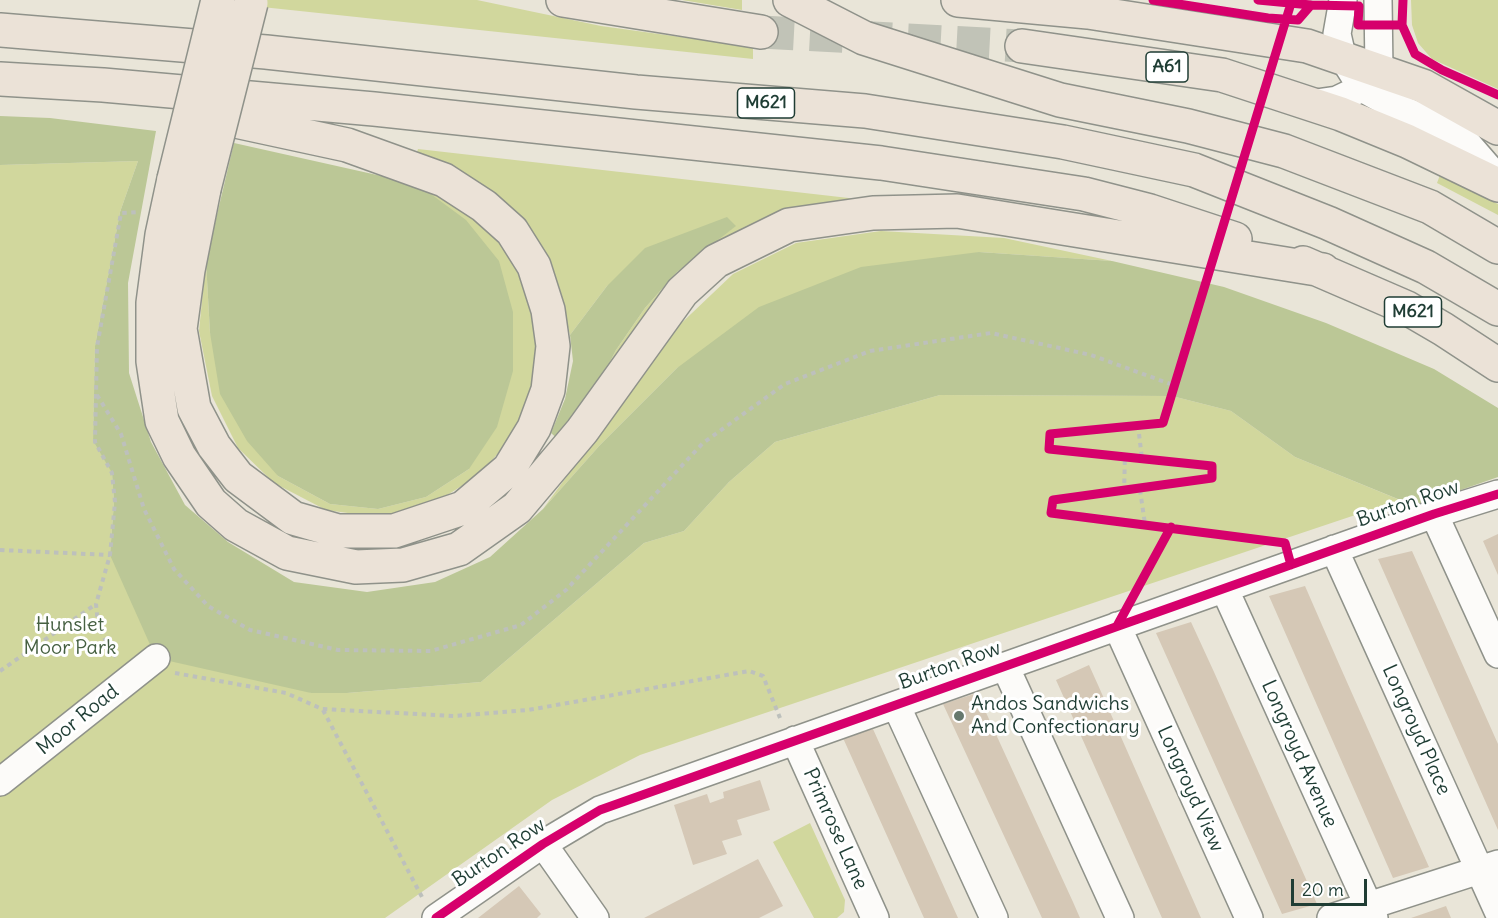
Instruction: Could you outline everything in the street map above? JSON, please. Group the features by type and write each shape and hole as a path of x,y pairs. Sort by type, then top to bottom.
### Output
{"highway":[{"path":"4,79 204,114 347,145 444,180 484,206 512,231 534,266 548,310 553,346 548,390 534,428 509,468 463,508 394,531 338,531 294,518 238,477 214,446 194,408 180,329 188,270 189,184 218,0"},
{"path":"563,0 761,32"},
{"path":"790,0 864,38 1049,97 1188,126 1284,151 1430,207 1498,247"},
{"name":"A61","path":"958,0 1088,12 1307,46 1342,56 1370,79 1423,86 1498,128"},
{"path":"251,2 189,184 162,235 153,303 153,361 162,421 179,456 211,503 236,525 286,553 356,567 403,565 459,549 517,508 582,430 682,292 716,261 789,225 873,213 957,211 1323,270"},
{"name":"M621","path":"0,30 266,52 636,92 865,111 1063,142 1194,170 1328,223 1426,267 1498,309"},
{"name":"A61","path":"1022,46 1222,75 1309,104 1407,141 1498,185"},
{"name":"M621","path":"4,79 103,85 374,109 881,163 1084,194 1150,211 1323,270 1407,308 1443,328 1498,365"}],"street":[{"path":"1378,0 1370,79 1394,106 1459,134 1498,178"},
{"path":"1342,3 1337,34 1342,56"},
{"path":"1309,104 1337,100 1370,79"},
{"name":"Burton Row","path":"436,918 543,844 600,810 1117,626 1225,590 1334,549 1498,494"},
{"path":"1434,514 1498,654"},
{"name":"Longroyd Place","path":"1334,549 1489,867 1498,910"},
{"name":"Longroyd Avenue","path":"1225,590 1371,912"},
{"name":"Longroyd View","path":"1117,626 1249,918"},
{"name":"Moor Road","path":"0,782 156,658"},
{"path":"1005,666 1120,918"},
{"path":"896,705 994,918"},
{"name":"Primrose Lane","path":"792,741 866,915"},
{"path":"543,844 595,918"},
{"path":"1331,918 1371,912 1489,867"}],"path":[{"path":"1308,6 1342,3"},
{"path":"132,676 108,648 98,624 96,604 110,555 114,492 112,472 95,442 97,347 121,213 138,213 144,204"},
{"path":"97,395 122,434 144,509 174,569 208,606 250,630 339,650 431,651 521,625 566,590 703,443 784,384 870,351 992,333 1090,356 1177,382 1172,396"},
{"path":"1127,426 1143,425 1142,459"},
{"path":"1114,455 1154,461"},
{"path":"1125,456 1119,492 1151,488"},
{"path":"1133,523 1149,525 1140,490"},
{"path":"0,550 110,555"},
{"path":"0,671 96,604"},
{"path":"156,658 171,672 286,693 322,709 454,716 528,710 749,671 763,676 792,741"},
{"path":"322,709 418,892 436,918"}],"green space":[{"path":"264,0 477,0 601,26 753,47 753,59 262,7"},
{"path":"682,0 742,0 742,10"},
{"path":"1411,0 1498,0 1498,89 1432,59 1418,43 1412,25"},
{"path":"0,116 50,118 156,131 128,283 129,373 151,442 185,505 228,542 294,582 367,592 435,582 490,557 543,509 600,445 677,368 759,307 861,267 979,252 1112,261 1224,287 1326,323 1434,369 1498,408 1498,477 1415,506 1295,457 1231,411 1172,396 940,395 775,442 729,482 684,531 644,543 481,682 347,693 311,693 156,658 110,555 114,502 112,473 93,441 95,346 120,212 138,161 0,165"},
{"path":"234,143 386,177 424,189 466,220 499,261 513,312 513,371 497,427 469,469 426,497 378,509 330,504 278,476 247,441 220,394 210,333 206,261"},
{"path":"418,149 875,201 765,222 589,403 616,350 645,308 677,272 735,226 607,286 570,335 560,294 543,256 416,155"},
{"name":"Hunslet Moor Park","path":"138,161 120,212 95,346 93,441 112,472 114,502 110,555 311,693 347,693 481,682 644,543 684,531 729,482 775,442 940,395 1172,396 1231,411 1295,457 1400,500 640,755 552,800 385,918 0,918 0,165"},
{"path":"1440,175 1498,204 1498,215 1437,183"},
{"path":"424,189 454,202 485,226 514,261 535,313 536,378 515,434 479,475 433,504 377,517 326,510 274,483 238,448 212,396 199,331 206,261 210,333 278,476 330,504 378,509 426,497 469,469"},
{"path":"727,217 736,226 677,272 645,308 616,350 589,403 562,443 551,433 565,399 573,361 570,335 607,286 645,248"},
{"path":"881,231 1004,238 1112,261 979,252 677,368 600,445 543,509 671,333 733,274 796,243"},
{"path":"810,823 845,900 844,912 837,918 814,918 773,842"}],"building":[{"path":"1498,534 1498,575 1483,541"},
{"path":"1412,551 1498,744 1498,830 1378,559"},
{"path":"1305,586 1429,867 1393,878 1269,596"},
{"path":"1191,622 1317,904 1282,914 1156,633"},
{"path":"1089,665 1201,918 1162,918 1056,680"},
{"path":"977,693 1080,918 1042,918 943,704"},
{"path":"873,729 958,918 924,918 843,738"},
{"path":"760,780 770,810 737,820 742,835 722,841 727,854 693,865 674,805 707,794 710,803 724,798 723,792"},
{"path":"758,859 783,906 759,918 644,918"},
{"path":"519,886 541,914 537,918 478,918"},
{"path":"1446,906 1451,918 1411,918"}],"tunnel":[{"path":"761,32 1022,46"}],"cycle path":[{"path":"1153,0 1268,18 1298,20 1311,5"},
{"path":"1258,0 1311,5 1359,6 1358,25 1402,25"},
{"path":"1291,565 1285,543 1051,513 1053,500 1212,478 1212,466 1049,449 1050,434 1163,423 1292,0"},
{"path":"1403,0 1402,25 1415,54 1442,70 1498,95"},
{"path":"436,918 543,844 600,810 1434,514 1498,494"},
{"path":"1117,626 1171,527"}],"place":[{"name":"Andos Sandwichs And Confectionary","path":"959,716"}]}
